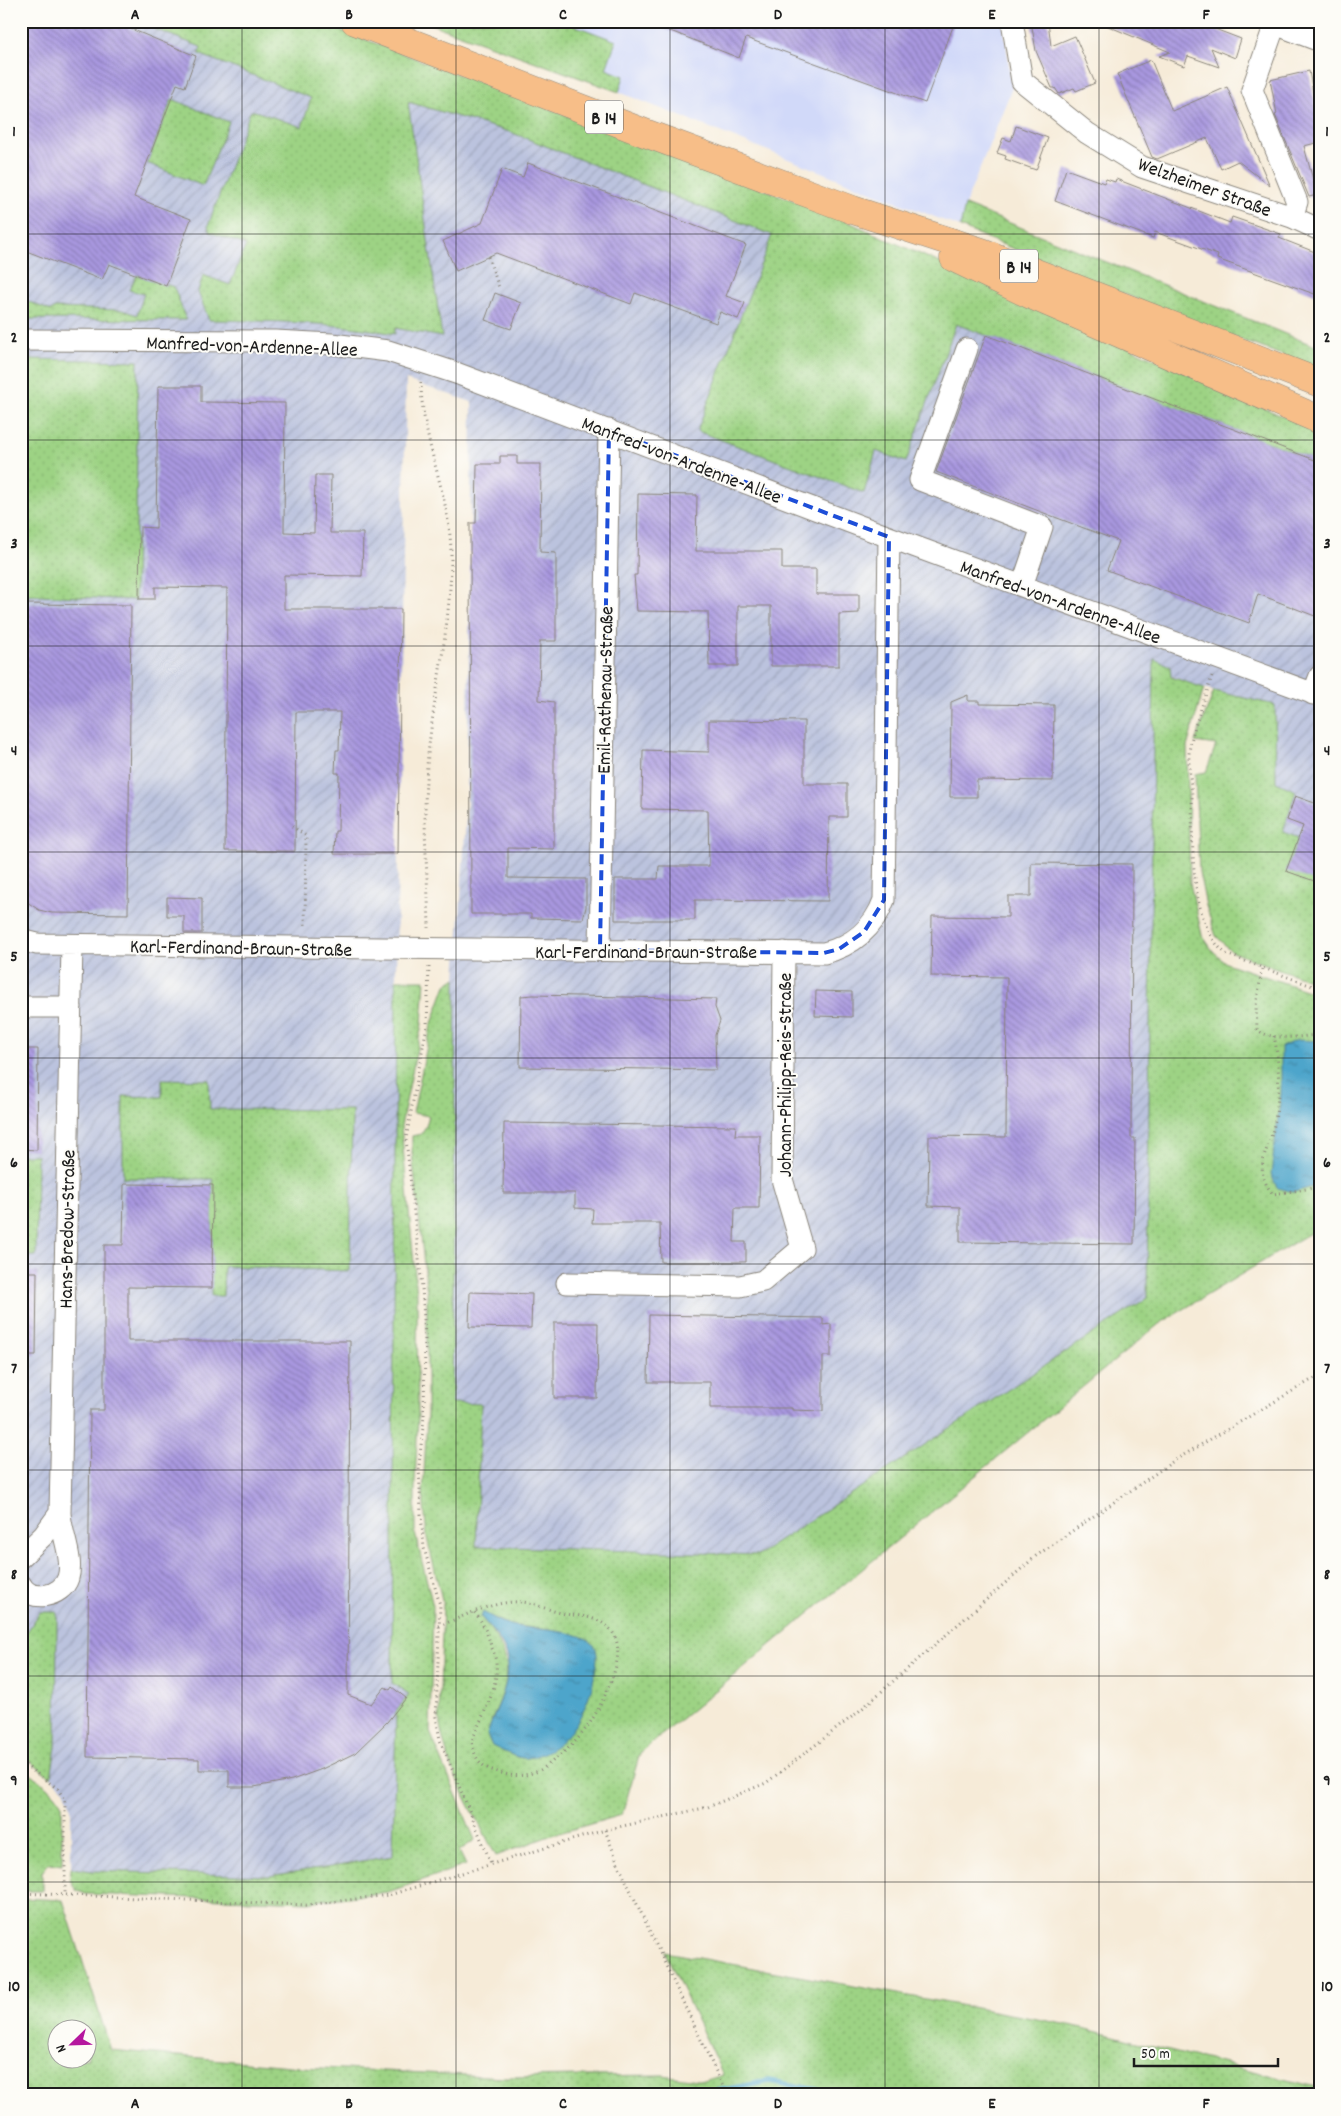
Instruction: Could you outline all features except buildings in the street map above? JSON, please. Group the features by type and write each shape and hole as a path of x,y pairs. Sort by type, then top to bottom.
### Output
{"main road":[{"name":"B 14","path":"355,21 645,133 853,210 982,252 1320,383"},
{"name":"B 14","path":"853,210 1040,299 1320,420"}],"street":[{"name":"Welzheimer Straße","path":"1012,21 1022,81 1087,133 1142,167 1292,217 1320,230"},
{"path":"1292,217 1297,202 1252,90 1271,23 1320,42"},
{"name":"Manfred-von-Ardenne-Allee","path":"21,340 275,341 332,344 388,351 421,361 609,430 1217,659 1318,689"},
{"path":"967,349 920,480 1042,527 1022,586"},
{"name":"Emil-Rathenau-Straße","path":"600,950 609,430"},
{"name":"Karl-Ferdinand-Braun-Straße","path":"21,940 37,944 72,945 430,949 824,953 839,949 864,932 879,912 884,900 889,537"},
{"name":"Hans-Bredow-Straße","path":"21,1584 24,1589 42,1596 51,1595 65,1585 70,1567 61,1530 60,1513 72,945"},
{"name":"Johann-Philipp-Reis-Straße","path":"567,1283 740,1286 763,1281 802,1248 782,1179 784,952"},
{"path":"21,1007 71,1007"},
{"path":"21,1556 44,1535 60,1513"}],"path":[{"path":"488,257 500,290"},
{"path":"421,361 424,422 445,505 451,550 450,598 426,782 430,949 427,1025 406,1139 422,1287 425,1337 424,1418 419,1465 420,1514 424,1548 440,1606 436,1717 440,1740 491,1863"},
{"path":"1217,659 1190,747 1194,874 1201,909 1210,936 1226,954 1320,989"},
{"path":"292,826 306,836 305,947"},
{"path":"1262,968 1256,1006 1257,1029 1260,1032 1286,1038 1320,1035"},
{"path":"1274,1036 1277,1084 1274,1126 1263,1154 1262,1169 1265,1185 1273,1194 1320,1187"},
{"path":"21,1893 306,1905 389,1895 605,1830 708,1807 766,1783 857,1713 1036,1556 1175,1460 1320,1375"},
{"path":"439,1626 474,1612 490,1606 523,1602 558,1614 579,1616 599,1622 612,1630 616,1638 618,1657 616,1670 597,1713 586,1731 572,1747 534,1773 515,1777 495,1771 488,1768 472,1750 472,1741 496,1680 495,1657 481,1618 474,1612"},
{"path":"21,1762 58,1789 65,1801 66,1895"},
{"path":"605,1830 617,1862 727,2095"}],"highlighted area":[{"path":"609,430 889,537 884,900 864,932 839,949 824,953 600,950"}],"shaded area":[{"path":"21,21 134,21 201,47 199,54 311,97 302,127 256,111 210,232 246,245 230,285 203,275 209,320 303,322 357,327 394,334 395,328 442,337 407,102 510,132 772,235 698,431 864,493 876,451 906,461 956,324 1320,462 1320,883 1286,871 1276,782 1274,705 1204,688 1171,676 1170,666 1154,659 1147,1298 758,1555 476,1546 481,1409 452,1403 456,978 467,801 472,402 406,380 396,976 395,1445 409,1694 396,1712 393,1856 270,1876 92,1871 71,1868 71,1806 64,1789 51,1777 56,1747 57,1612 40,1612 21,1641"},
{"path":"563,21 1003,21 1012,88 965,205 960,227 619,92 624,76 606,70"}],"green space":[{"path":"134,21 316,21 835,216 1320,433 1320,462 956,324 906,462 876,451 864,493 697,431 772,235 510,132 408,102 442,337 395,328 395,334 326,325 209,320 198,292 203,275 230,285 246,245 210,232 208,226 249,115 251,111 255,111 302,127 311,98 199,54 201,47"},
{"path":"422,21 563,21 616,41 606,69 624,76 619,92"},
{"path":"172,99 229,122 203,186 147,163"},
{"path":"965,205 1320,348 1320,369 1195,323 960,227"},
{"path":"137,275 174,287 186,320 22,319 22,304 27,301 51,311 55,308 122,310 137,315 144,294 129,290"},
{"path":"21,360 138,361 135,600 21,594"},
{"path":"1154,659 1170,666 1171,677 1204,688 1187,747 1190,883 1202,935 1213,951 1226,963 1320,995 1320,1227 1159,1324 640,1753 622,1815 552,1835 496,1856 461,1789 442,1736 439,1718 443,1604 427,1538 423,1495 427,1414 427,1293 412,1152 412,1136 421,1134 429,1116 413,1113 431,1026 446,985 456,978 452,1403 481,1404 476,1546 758,1555 1147,1298","holes":["483,1613 510,1625 550,1630 491,1721 503,1691 507,1667 500,1644 481,1617"]},
{"path":"1214,691 1275,705 1276,782 1296,791 1283,832 1299,838 1287,870 1320,883 1320,967 1315,982 1232,952 1216,936 1206,906 1199,872 1195,774 1206,772 1216,745 1195,742"},
{"path":"396,980 425,980 422,1024 401,1126 417,1295 418,1418 415,1533 433,1606 430,1732 475,1840 459,1851 466,1865 388,1892 308,1902 85,1894 76,1890 70,1880 71,1868 92,1871 270,1876 393,1856 396,1712 409,1694 392,1683"},
{"path":"162,1079 209,1080 210,1109 352,1110 350,1271 224,1266 223,1296 211,1296 213,1179 123,1178 123,1096 162,1097"},
{"path":"21,1155 37,1155 36,1256 21,1256"},
{"path":"40,1612 57,1612 56,1747 51,1777 21,1755 21,1641"},
{"path":"21,1768 49,1788 62,1805 62,1865 49,1863 42,1872 42,1891 21,1891"},
{"path":"21,1898 63,1900 111,2050 301,2067 507,2077 662,2075 704,2081 723,2075 665,1952 1070,2025 1320,2088 1320,2095 21,2095"}],"water":[{"path":"1297,1040 1320,1041 1320,1185 1294,1192 1277,1188 1271,1174 1281,1094 1281,1047"},
{"path":"483,1612 519,1627 578,1635 587,1639 595,1647 597,1658 595,1673 582,1714 555,1747 542,1754 528,1758 515,1756 492,1746 487,1735 502,1697 508,1666 503,1646 481,1617"}],"waterway":[{"path":"697,2095 770,2081 842,2095"}]}
